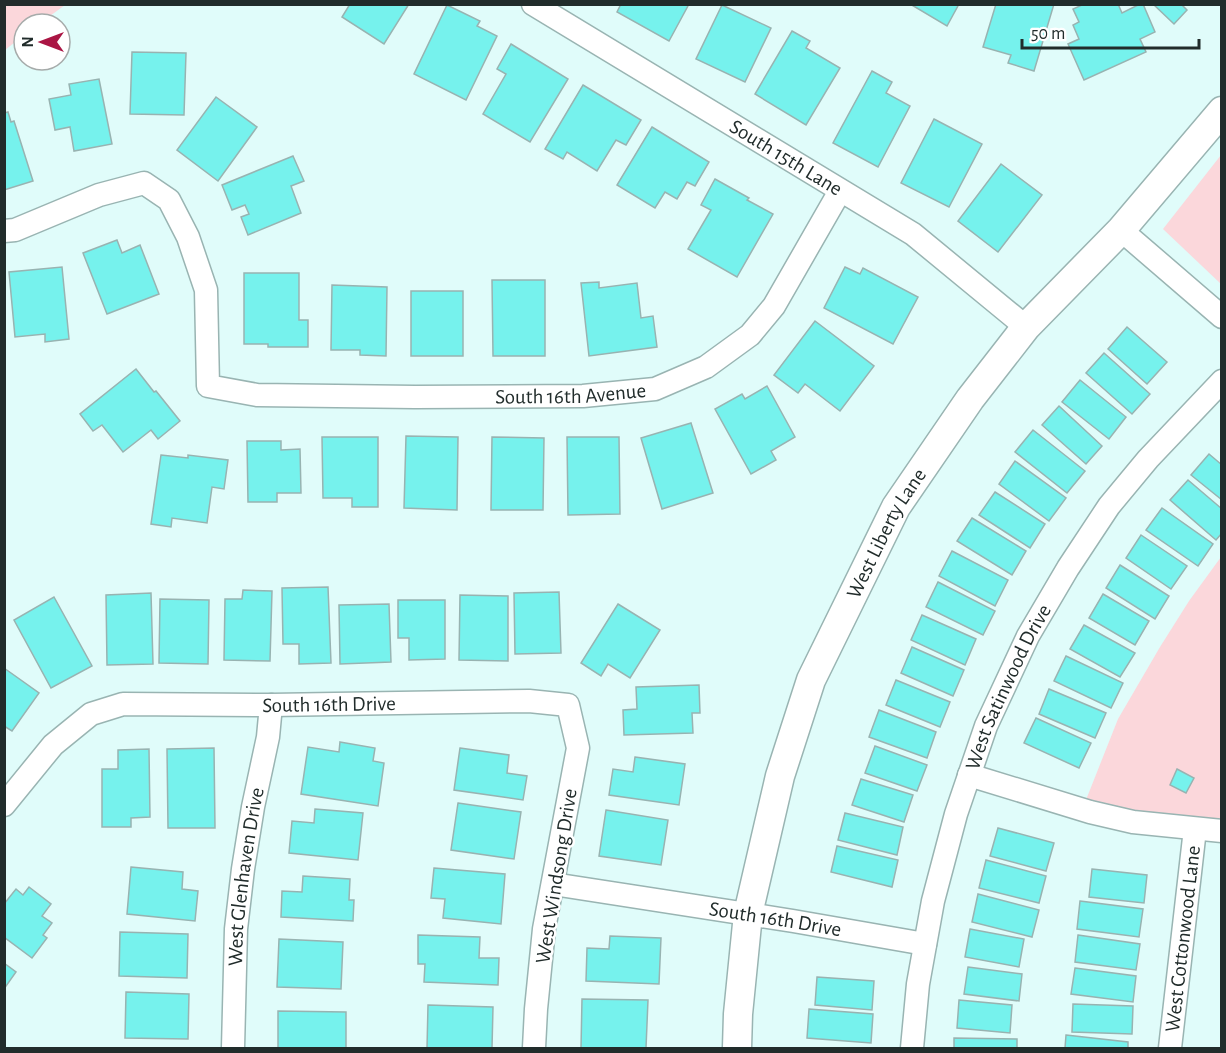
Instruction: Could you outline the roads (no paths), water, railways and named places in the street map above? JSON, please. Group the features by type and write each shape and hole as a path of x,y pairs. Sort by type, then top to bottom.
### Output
{"street":[{"name":"South 15th Lane","path":"533,4 913,234 1026,327"},
{"name":"West Liberty Lane","path":"737,1048 738,1014 748,915 780,776 811,680 896,507 970,399 1026,327 1121,230 1221,111"},
{"name":"South 16th Avenue","path":"4,231 15,230 99,195 144,183 169,200 188,237 207,290 208,386 257,395 583,396 656,389 706,367 750,335 774,306 840,191"},
{"path":"1121,230 1221,317"},
{"name":"West Satinwood Drive","path":"912,1048 918,984 938,879 956,814 986,726 1028,636 1068,568 1109,506 1148,459 1221,381"},
{"name":"South 16th Drive","path":"4,805 52,745 91,714 123,704 271,705 529,701 568,705"},
{"name":"West Glenhaven Drive","path":"233,1048 236,929 243,869 268,737 271,705"},
{"name":"West Windsong Drive","path":"534,1048 544,929 578,748 568,705"},
{"path":"969,775 1090,813 1133,822 1221,831"},
{"name":"West Cottonwood Lane","path":"1170,1048 1195,829"},
{"name":"South 16th Drive","path":"553,884 925,944"}]}
